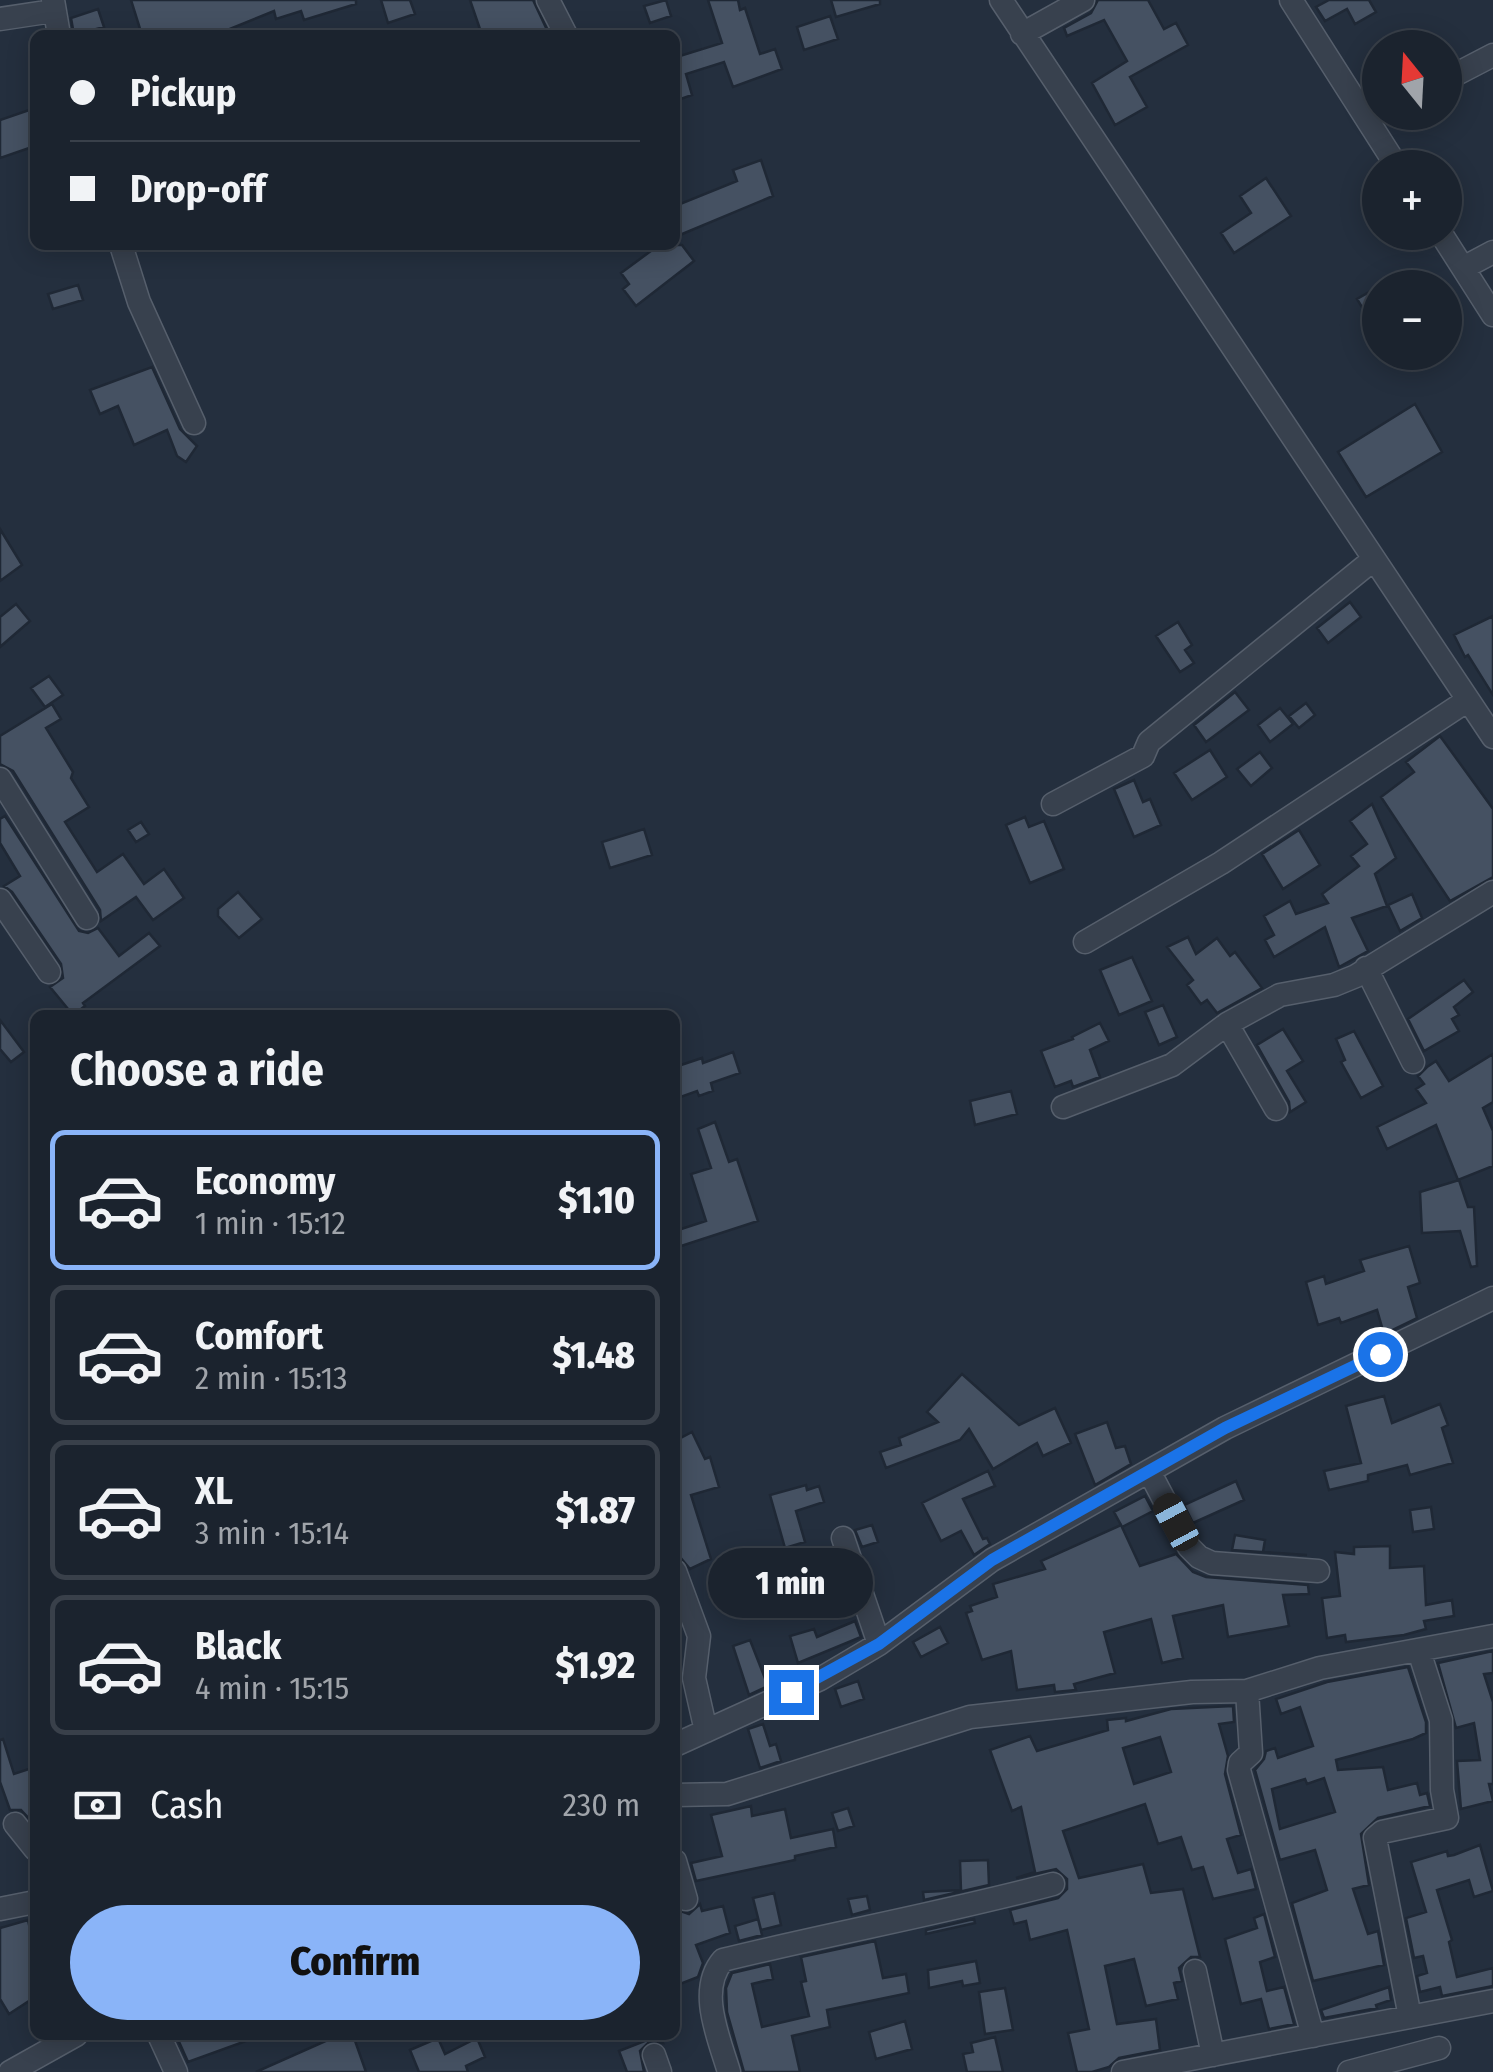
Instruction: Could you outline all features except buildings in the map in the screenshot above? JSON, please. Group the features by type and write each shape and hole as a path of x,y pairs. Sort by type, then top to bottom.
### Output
{"street":[{"path":"548,0 563,30"},
{"path":"1001,0 1493,737"},
{"path":"1022,34 1084,0"},
{"path":"1291,0 1362,98"},
{"path":"0,18 53,6"},
{"path":"1462,71 1493,55"},
{"path":"122,250 139,302 194,423"},
{"path":"1452,250 1493,314"},
{"path":"1463,268 1493,252"},
{"path":"1054,804 1143,756 1149,742 1374,560"},
{"path":"1085,942 1220,863 1468,700"},
{"path":"0,780 87,918"},
{"path":"1063,1107 1172,1065 1227,1024 1280,995 1334,985 1493,892"},
{"path":"0,900 48,972"},
{"path":"1366,968 1413,1062"},
{"path":"1227,1024 1276,1109"},
{"path":"680,1744 820,1679 879,1644 992,1560 1225,1428 1493,1298"},
{"path":"1149,1471 1189,1547 1199,1557 1212,1563 1318,1571"},
{"path":"843,1538 879,1644"},
{"path":"680,1585 699,1636 694,1678 706,1731"},
{"path":"680,1794 727,1794 970,1717 1192,1692 1247,1690 1320,1668 1493,1636"},
{"path":"1410,2016 1375,1838 1382,1832 1447,1818 1442,1790 1441,1720 1419,1651"},
{"path":"1247,1690 1251,1752 1240,1763 1239,1770 1314,2036"},
{"path":"15,1824 30,1843"},
{"path":"680,1878 686,1899"},
{"path":"730,2072 709,1995 713,1972 723,1960 1054,1884"},
{"path":"0,1909 30,1903"},
{"path":"1195,1972 1213,2055"},
{"path":"1123,2072 1493,2002"},
{"path":"10,2072 67,2040"},
{"path":"161,2040 176,2072"},
{"path":"1349,2072 1439,2048"}],"route":[{"path":"791,1692 879,1644 992,1560 1225,1428 1380,1354"}]}
